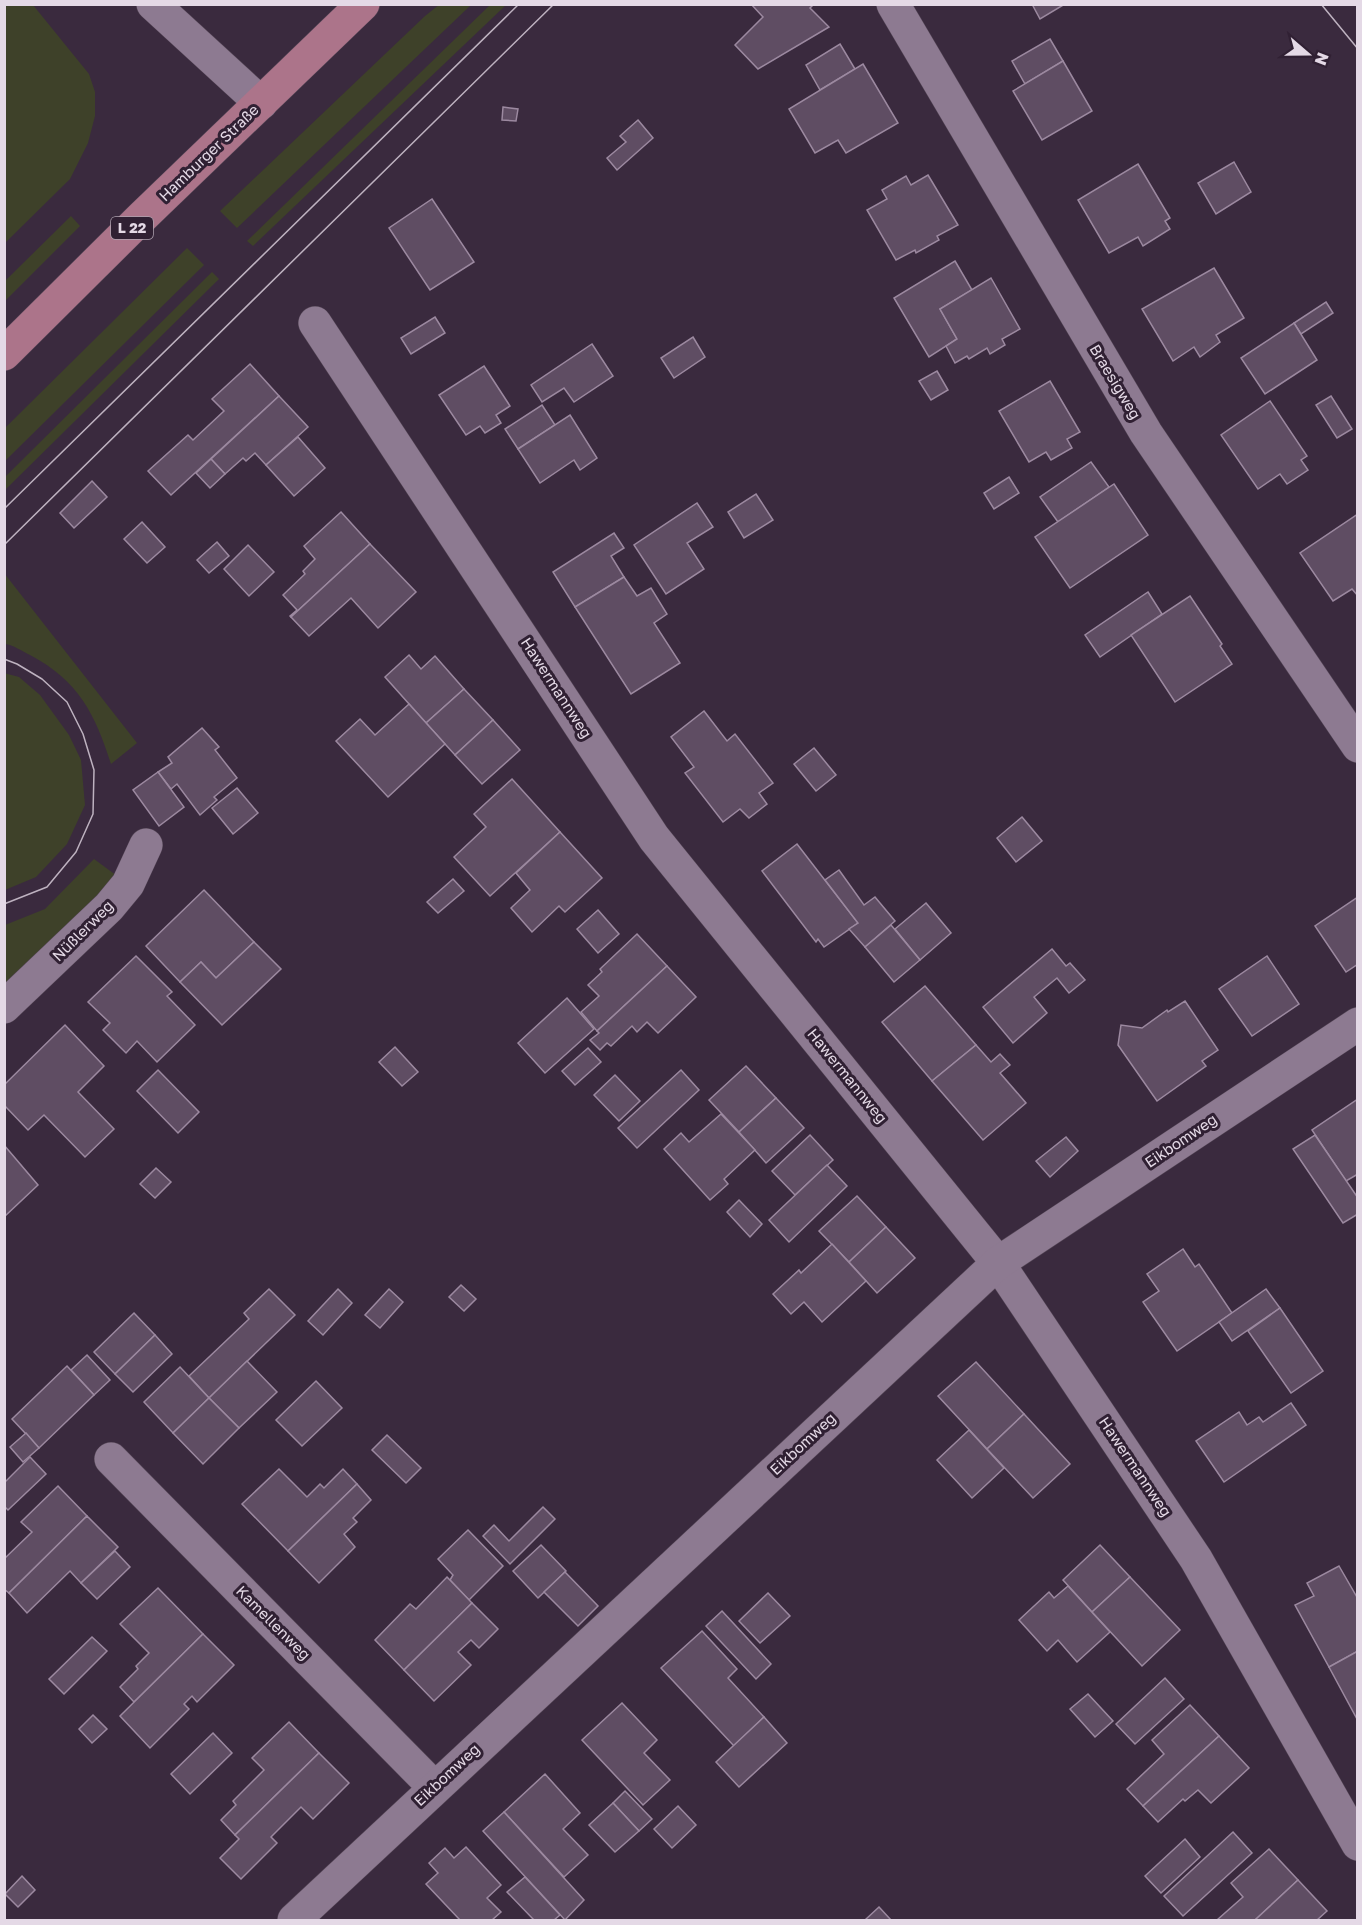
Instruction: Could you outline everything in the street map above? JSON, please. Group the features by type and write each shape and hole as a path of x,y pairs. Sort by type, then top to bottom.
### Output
{"main road":[{"name":"Hamburger Straße","path":"4,354 363,4"}],"street":[{"path":"153,4 261,103"},
{"name":"Braesigweg","path":"893,4 1146,433 1358,746"},
{"name":"Hawermannweg","path":"315,323 654,838 998,1263 1196,1559 1358,1844"},
{"name":"Nüßlerweg","path":"4,1007 109,907 128,884 146,845"},
{"name":"Eikbomweg","path":"294,1920 998,1263 1358,1024"},
{"name":"Kamellenweg","path":"111,1459 434,1787"}],"green space":[{"path":"5,4 33,5 89,74 95,92 95,116 88,143 70,179 5,243"},
{"path":"440,4 471,5 237,228 220,211"},
{"path":"491,4 506,5 253,246 247,241"},
{"path":"71,216 80,226 5,301 5,281"},
{"path":"187,248 204,265 5,461 5,428"},
{"path":"212,272 219,279 5,490 5,477"},
{"path":"4,573 137,743 111,764 91,714 73,688 47,665 18,648 5,644"},
{"path":"4,673 19,677 40,695 69,735 81,760 85,805 67,844 36,877 5,890"},
{"path":"94,859 128,884 5,1007 5,925 45,909"}],"building":[{"path":"751,4 814,4 810,8 829,27 758,69 735,45 763,17"},
{"path":"1032,4 1065,4 1040,19"},
{"path":"1050,39 1063,61 1025,84 1012,61"},
{"path":"840,44 855,69 820,90 806,65"},
{"path":"1063,61 1092,111 1042,140 1013,91"},
{"path":"863,64 898,123 846,153 838,140 815,153 789,109"},
{"path":"503,107 518,109 516,121 502,120"},
{"path":"638,120 653,138 617,170 607,158 626,142 620,136"},
{"path":"1234,162 1251,192 1216,214 1198,183"},
{"path":"1138,164 1170,218 1165,221 1170,229 1143,246 1138,237 1109,253 1078,200"},
{"path":"928,175 958,225 937,236 939,240 916,253 915,250 896,260 867,210 887,199 882,190 906,176 911,185"},
{"path":"432,199 474,262 430,290 389,228"},
{"path":"955,261 972,290 940,309 957,339 929,357 894,298"},
{"path":"1214,268 1244,318 1216,335 1220,342 1200,357 1194,347 1173,361 1142,309"},
{"path":"991,278 1020,329 1002,339 1005,345 990,354 987,348 969,359 967,356 955,363 946,346 957,339 940,309"},
{"path":"1326,302 1333,313 1301,334 1294,323"},
{"path":"435,317 445,333 411,354 401,338"},
{"path":"1294,323 1317,360 1265,394 1241,358"},
{"path":"693,337 705,357 674,378 661,358"},
{"path":"592,344 613,376 574,402 564,388 542,402 531,385"},
{"path":"250,364 279,396 171,495 148,471 188,435 193,440 224,411 212,399"},
{"path":"484,366 510,406 496,415 501,423 485,433 480,426 466,435 439,395"},
{"path":"937,371 948,390 931,400 919,381"},
{"path":"1050,381 1080,432 1067,439 1072,448 1051,460 1046,452 1029,462 999,411"},
{"path":"279,396 308,427 266,465 255,453 246,461 243,458 225,474 211,459"},
{"path":"1331,396 1352,429 1337,438 1316,405"},
{"path":"1270,401 1307,456 1301,460 1308,470 1287,484 1280,474 1258,489 1221,435"},
{"path":"542,405 555,425 518,449 505,429"},
{"path":"570,415 597,458 580,470 574,460 540,483 518,449"},
{"path":"298,437 325,468 294,496 266,465"},
{"path":"211,459 225,474 210,488 196,473"},
{"path":"1091,462 1109,487 1058,522 1040,497"},
{"path":"1009,477 1019,493 994,509 984,493"},
{"path":"92,481 107,497 74,528 60,513"},
{"path":"1114,484 1148,535 1070,588 1035,537"},
{"path":"756,494 773,520 744,538 728,512"},
{"path":"697,503 713,527 687,543 704,569 666,594 634,545"},
{"path":"341,512 370,544 291,617 297,610 283,595 305,574 303,571 315,559 304,546"},
{"path":"1358,514 1358,596 1352,589 1333,601 1300,553"},
{"path":"142,522 165,547 147,563 124,539"},
{"path":"614,533 624,548 611,556 624,577 575,607 553,572"},
{"path":"217,542 229,556 209,573 197,560"},
{"path":"370,544 416,592 378,628 351,598 309,636 291,617"},
{"path":"248,545 274,572 249,596 224,569"},
{"path":"624,577 637,596 651,588 667,614 654,623 680,663 631,694 575,607"},
{"path":"1148,592 1162,614 1100,657 1085,635"},
{"path":"1190,596 1222,644 1220,646 1232,664 1175,702 1131,635"},
{"path":"409,655 421,669 435,656 464,689 426,723 385,677"},
{"path":"464,689 493,720 455,755 426,723"},
{"path":"409,704 445,744 388,797 336,741 360,719 375,735"},
{"path":"704,711 727,741 735,734 773,783 759,793 767,804 749,818 740,809 723,822 685,773 694,767 671,737"},
{"path":"493,720 520,750 482,784 455,755"},
{"path":"202,728 219,747 215,750 237,778 214,797 217,800 200,815 177,784 171,789 158,772 172,763 168,757"},
{"path":"814,748 836,775 816,791 794,764"},
{"path":"158,772 184,807 159,826 133,790"},
{"path":"512,779 560,832 490,896 454,857 486,827 474,814"},
{"path":"237,788 258,813 233,834 212,808"},
{"path":"1022,817 1042,841 1016,862 997,838"},
{"path":"560,832 602,878 565,912 559,906 532,932 511,908 530,890 516,873"},
{"path":"797,844 858,923 824,947 818,939 816,942 762,871"},
{"path":"839,870 864,905 875,897 895,921 865,947 849,929 858,923 825,880"},
{"path":"453,879 464,891 438,913 427,902"},
{"path":"204,890 254,942 216,978 201,962 180,982 146,946"},
{"path":"1358,897 1358,964 1346,972 1315,926"},
{"path":"926,903 951,933 920,960 895,929"},
{"path":"598,910 619,934 598,953 577,929"},
{"path":"891,925 920,960 894,982 865,947"},
{"path":"637,934 667,966 597,1031 581,1012 599,996 588,985 602,972 600,969"},
{"path":"254,942 281,969 222,1025 180,982 201,962 216,978"},
{"path":"1052,949 1066,966 1070,963 1085,980 1069,993 1057,978 1034,997 1047,1013 1013,1043 983,1007"},
{"path":"136,956 172,992 167,996 195,1025 157,1062 137,1041 126,1053 103,1030 110,1023 88,1002"},
{"path":"1267,956 1299,1004 1252,1036 1219,989"},
{"path":"667,966 696,997 658,1033 647,1022 637,1032 632,1026 611,1046 607,1043 600,1050 590,1040 599,1033 597,1031"},
{"path":"925,986 976,1045 932,1081 882,1022"},
{"path":"567,998 594,1029 545,1073 518,1043"},
{"path":"1185,1001 1218,1050 1202,1061 1206,1066 1157,1101 1118,1045 1121,1025 1142,1028 1167,1010 1168,1012"},
{"path":"65,1025 104,1066 78,1092 114,1129 85,1157 44,1115 28,1130 4,1105 4,1085"},
{"path":"976,1045 991,1062 1000,1054 1010,1065 1000,1073 1026,1103 983,1140 932,1081"},
{"path":"395,1047 418,1072 402,1086 379,1062"},
{"path":"588,1048 601,1062 575,1085 562,1071"},
{"path":"746,1066 776,1098 739,1132 709,1100"},
{"path":"158,1070 199,1112 178,1133 137,1091"},
{"path":"681,1070 699,1090 637,1148 618,1128"},
{"path":"615,1075 640,1101 619,1121 594,1095"},
{"path":"776,1098 804,1128 766,1163 739,1132"},
{"path":"1358,1099 1358,1174 1346,1181 1312,1130"},
{"path":"721,1114 755,1150 724,1179 728,1184 710,1200 664,1149 681,1133 689,1142"},
{"path":"810,1135 833,1160 795,1195 772,1171"},
{"path":"1315,1135 1358,1198 1358,1214 1343,1223 1293,1149"},
{"path":"1066,1137 1078,1151 1050,1177 1036,1161"},
{"path":"4,1145 38,1185 4,1217"},
{"path":"827,1165 847,1186 789,1242 769,1220"},
{"path":"156,1168 171,1182 155,1198 140,1184"},
{"path":"857,1196 886,1227 849,1262 819,1231"},
{"path":"739,1200 762,1224 750,1237 727,1212"},
{"path":"886,1227 915,1258 877,1293 849,1262"},
{"path":"832,1244 866,1281 822,1322 804,1302 791,1314 773,1294 799,1270 801,1273"},
{"path":"1183,1249 1195,1267 1199,1264 1232,1313 1177,1351 1143,1302 1159,1291 1147,1274"},
{"path":"461,1285 476,1299 464,1311 449,1297"},
{"path":"269,1289 295,1315 209,1398 189,1376 249,1319 244,1313"},
{"path":"338,1289 352,1303 323,1335 308,1321"},
{"path":"389,1289 403,1302 380,1328 365,1315"},
{"path":"1266,1289 1280,1308 1232,1341 1219,1322"},
{"path":"1280,1308 1323,1371 1291,1393 1248,1331"},
{"path":"134,1313 155,1335 115,1374 94,1352"},
{"path":"155,1335 172,1354 133,1392 115,1374"},
{"path":"87,1355 110,1380 94,1395 71,1370"},
{"path":"247,1361 277,1392 239,1428 209,1398"},
{"path":"976,1362 1024,1414 987,1449 938,1396"},
{"path":"67,1366 94,1395 39,1448 12,1419"},
{"path":"180,1367 209,1398 173,1433 144,1402"},
{"path":"316,1381 342,1408 302,1446 276,1420"},
{"path":"209,1398 239,1428 203,1464 173,1433"},
{"path":"1291,1403 1306,1425 1224,1482 1196,1441 1239,1412 1247,1425 1259,1417 1263,1422"},
{"path":"1024,1414 1070,1464 1033,1498 987,1449"},
{"path":"969,1430 1004,1468 972,1498 937,1460"},
{"path":"26,1433 39,1448 23,1462 10,1447"},
{"path":"387,1435 421,1468 406,1483 372,1450"},
{"path":"30,1457 46,1474 8,1510 4,1506 4,1483"},
{"path":"279,1469 307,1497 320,1484 324,1488 343,1469 357,1484 288,1551 242,1504"},
{"path":"357,1484 371,1500 353,1518 357,1522 344,1534 355,1547 319,1583 288,1551"},
{"path":"58,1486 87,1516 9,1593 4,1589 4,1559 32,1532 21,1522"},
{"path":"543,1507 555,1519 510,1564 483,1536 494,1525 509,1541"},
{"path":"87,1516 118,1547 81,1583 70,1571 27,1613 9,1593"},
{"path":"468,1530 503,1566 469,1600 450,1580 453,1575 438,1559"},
{"path":"541,1545 566,1571 538,1598 513,1571"},
{"path":"1100,1545 1130,1577 1092,1612 1063,1580"},
{"path":"115,1551 130,1567 97,1599 81,1583"},
{"path":"1339,1566 1358,1599 1358,1651 1329,1667 1295,1605 1314,1596 1307,1583"},
{"path":"565,1572 598,1606 578,1626 544,1592"},
{"path":"447,1577 472,1603 404,1670 375,1640 410,1604 416,1609"},
{"path":"1130,1577 1180,1630 1142,1666 1092,1612"},
{"path":"1068,1586 1110,1632 1077,1662 1058,1640 1047,1651 1019,1620 1049,1592 1054,1598"},
{"path":"158,1588 203,1634 134,1702 120,1687 138,1669 136,1666 149,1653 120,1624"},
{"path":"768,1593 790,1616 760,1643 739,1621"},
{"path":"472,1603 498,1629 479,1648 471,1640 458,1652 471,1665 434,1701 404,1670"},
{"path":"722,1611 771,1664 756,1679 706,1626"},
{"path":"702,1631 737,1669 728,1678 764,1717 734,1746 661,1668"},
{"path":"203,1634 234,1665 197,1702 192,1696 184,1704 189,1709 150,1748 120,1716"},
{"path":"92,1637 107,1651 64,1694 49,1679"},
{"path":"1358,1651 1358,1718 1357,1719 1329,1667"},
{"path":"1165,1678 1184,1699 1135,1744 1116,1724"},
{"path":"1088,1694 1113,1721 1095,1737 1070,1709"},
{"path":"622,1703 657,1740 644,1753 670,1780 643,1805 582,1740"},
{"path":"1190,1705 1219,1736 1143,1806 1127,1789 1164,1754 1152,1740"},
{"path":"93,1715 107,1729 92,1743 79,1729"},
{"path":"764,1717 787,1743 739,1787 716,1762"},
{"path":"289,1722 319,1753 235,1835 221,1820 236,1805 233,1801 264,1770 252,1758"},
{"path":"213,1733 232,1753 190,1794 171,1774"},
{"path":"1219,1736 1249,1768 1211,1803 1198,1790 1185,1801 1183,1799 1158,1822 1143,1806"},
{"path":"319,1753 349,1783 313,1819 301,1807 271,1837 277,1843 241,1879 220,1858 239,1839 235,1835"},
{"path":"545,1774 580,1813 563,1829 588,1855 564,1877 504,1812"},
{"path":"625,1791 652,1819 639,1831 613,1803"},
{"path":"613,1803 639,1831 615,1852 589,1825"},
{"path":"678,1806 696,1825 672,1848 654,1829"},
{"path":"504,1812 584,1900 565,1920 483,1831"},
{"path":"1233,1832 1252,1853 1183,1916 1164,1896"},
{"path":"1185,1839 1200,1857 1161,1893 1145,1876"},
{"path":"466,1847 501,1885 487,1898 501,1912 492,1920 460,1920 426,1884 438,1873 429,1863 445,1848 454,1858"},
{"path":"1269,1849 1298,1880 1255,1920 1217,1920 1243,1897 1231,1883"},
{"path":"22,1876 35,1890 18,1907 5,1894"},
{"path":"525,1877 560,1915 554,1920 534,1920 507,1892"},
{"path":"1298,1880 1327,1911 1317,1920 1255,1920"},
{"path":"879,1907 891,1920 865,1920"}],"tram line":[{"path":"4,509 519,4"},
{"path":"4,545 554,4"},
{"path":"1321,4 1358,49"},
{"path":"4,659 42,679 67,702 83,734 94,770 93,814 76,852 47,887 4,904"}]}
